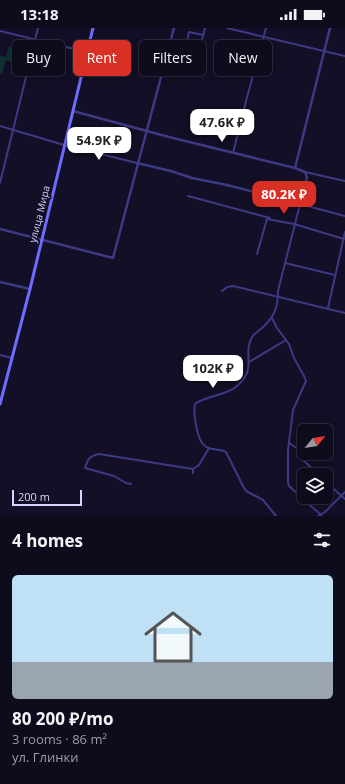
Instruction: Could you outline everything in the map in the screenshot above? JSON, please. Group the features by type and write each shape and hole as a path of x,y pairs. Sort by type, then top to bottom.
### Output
{"main road":[{"name":"улица Мира","path":"90,40 93,28"},
{"name":"улица Мира","path":"0,404 30,289 81,76"}],"street":[{"path":"0,31 35,40 38,28"},
{"path":"0,229 113,258 174,28"},
{"path":"203,35 189,32 184,54 195,57 197,56 203,35 205,28"},
{"path":"228,28 345,56"},
{"path":"233,153 243,110 266,28"},
{"path":"294,168 330,28"},
{"path":"0,183 26,76"},
{"path":"73,112 345,181"},
{"path":"0,126 64,145 345,216"},
{"path":"276,516 263,500 246,491 229,456 222,450 204,446 201,442 198,435 195,404 205,398 236,387 247,374 252,338 272,318 278,304 278,291 307,177 305,172"},
{"path":"188,196 344,239"},
{"path":"257,254 267,219 294,224"},
{"path":"328,308 345,232"},
{"path":"285,263 335,275"},
{"path":"0,282 30,289"},
{"path":"222,291 229,286 278,296 345,313"},
{"path":"272,318 286,340 306,381 293,410 289,443 289,486 321,516 345,492"},
{"path":"249,362 286,340"},
{"path":"0,355 12,358"},
{"path":"289,443 297,448"},
{"path":"131,484 126,483 114,476 85,468 88,459 99,454 193,469 199,465 209,448"},
{"path":"303,460 312,468"},
{"path":"193,469 193,474"},
{"path":"333,489 345,499"}],"green space":[{"path":"9,46 12,47 12,62 6,60 2,74 0,73 0,55 6,57"}]}
